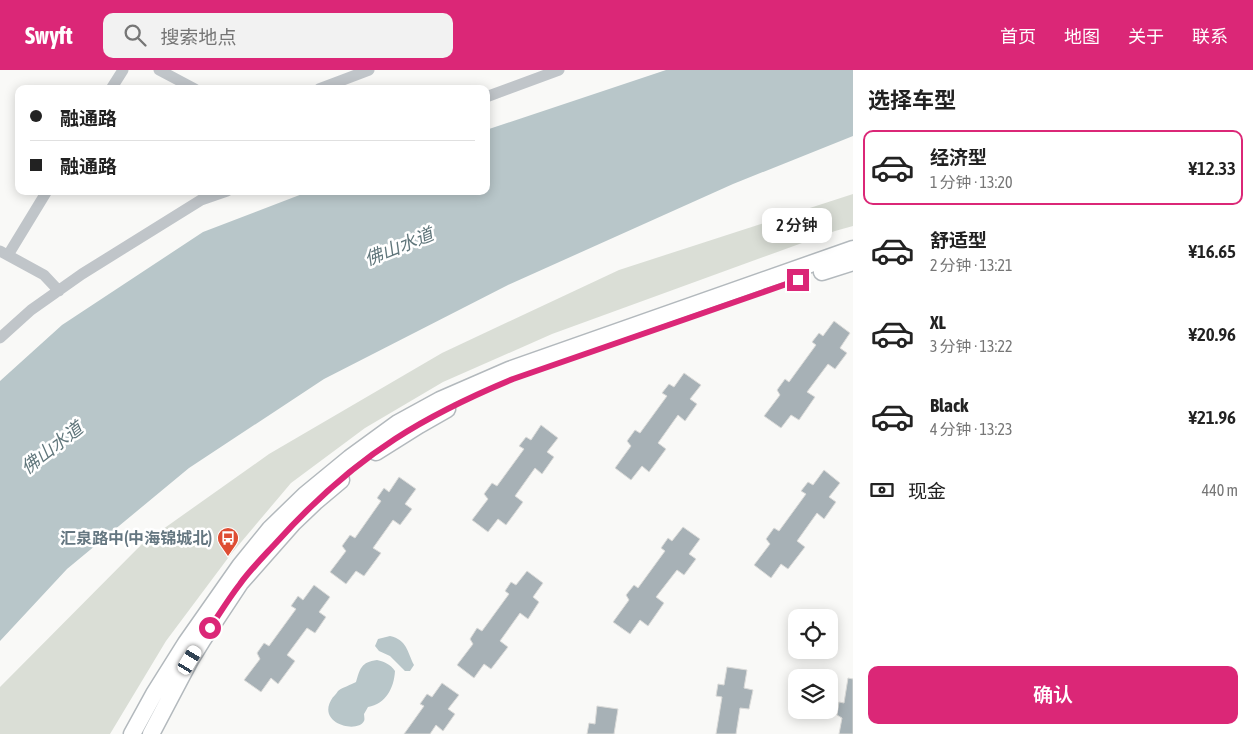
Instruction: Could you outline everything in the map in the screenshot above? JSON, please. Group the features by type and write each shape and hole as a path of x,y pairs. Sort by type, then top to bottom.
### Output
{"main road":[{"path":"132,734 186,643 240,566 270,529 305,495 350,458 398,423 440,400 509,370 853,249"},
{"path":"151,734 194,653 240,583 316,501 393,440 477,394 513,379 853,262"}],"street":[{"path":"113,85 122,70"},
{"path":"159,70 187,85"},
{"path":"330,85 369,70"},
{"path":"490,96 559,70"},
{"path":"44,195 4,253 44,274 59,291"},
{"path":"0,338 31,310 82,274 201,200 215,195"}],"shaded area":[{"path":"853,194 853,226 552,334 443,382 365,428 291,483 231,554 166,641 110,734 0,734 0,687 142,544 269,454 442,353 619,270"}],"water":[{"name":"佛山水道","path":"666,70 853,70 853,136 733,184 508,285 324,379 189,468 67,569 0,641 0,381 62,325 203,232 300,195 490,195 490,129"},
{"path":"390,636 400,640 406,647 414,665 410,671 405,671 390,656 379,651 375,646 378,639"},
{"path":"377,660 387,664 395,671 391,689 384,699 368,707 364,714 364,720 360,725 354,727 339,724 329,714 329,706 333,697 338,691 356,682 364,664"}],"building":[{"path":"834,321 850,333 840,348 847,353 835,369 828,364 807,392 815,397 799,420 791,415 781,428 764,416 780,395 777,390 785,379 789,382 816,345 812,342 819,333 823,336"},
{"path":"684,373 701,385 690,399 697,404 685,421 678,415 658,443 666,449 649,472 642,466 631,480 615,468 631,446 627,441 635,430 640,433 667,396 662,393 669,384 674,387"},
{"path":"541,425 558,438 547,452 554,457 542,474 535,468 515,496 523,502 506,525 498,519 488,532 472,520 488,499 484,494 492,483 497,486 524,449 519,446 526,437 531,440"},
{"path":"824,470 840,483 829,497 836,502 824,519 817,513 797,541 805,547 788,569 781,564 771,578 754,565 770,544 766,539 774,528 779,531 806,494 801,491 808,482 813,485"},
{"path":"399,477 416,489 405,504 412,509 400,525 393,520 373,548 381,553 364,576 356,571 346,584 330,572 346,551 342,546 350,535 355,538 381,501 377,498 384,488 389,492"},
{"path":"683,527 700,539 689,554 696,559 684,575 677,570 656,597 664,603 648,626 640,620 630,634 613,622 629,600 626,595 634,585 638,588 665,551 661,548 668,538 672,541"},
{"path":"527,571 543,583 533,597 539,602 528,619 520,613 500,641 508,647 491,669 484,664 474,678 457,665 473,644 470,639 477,628 482,631 509,594 505,591 511,582 516,585"},
{"path":"314,585 330,597 319,612 326,617 315,633 307,628 287,655 295,661 278,684 271,678 261,692 244,680 260,659 257,653 264,643 269,646 296,609 291,606 298,596 303,600"},
{"path":"727,667 747,670 744,688 753,690 749,709 740,708 736,734 716,734 722,697 716,696 718,684 724,685"},
{"path":"848,678 853,679 853,734 839,734 842,718 838,716 839,702 844,703"},
{"path":"442,683 459,695 448,709 455,714 443,731 436,725 430,734 404,734 424,706 420,704 427,694 432,697"},
{"path":"597,706 618,709 614,734 587,734 589,723 595,724"}],"place":[{"name":"汇泉路中(中海锦城北)","path":"228,557"}],"route":[{"path":"210,628 240,583 316,501 368,458 418,425 477,394 513,379 798,280"}]}
